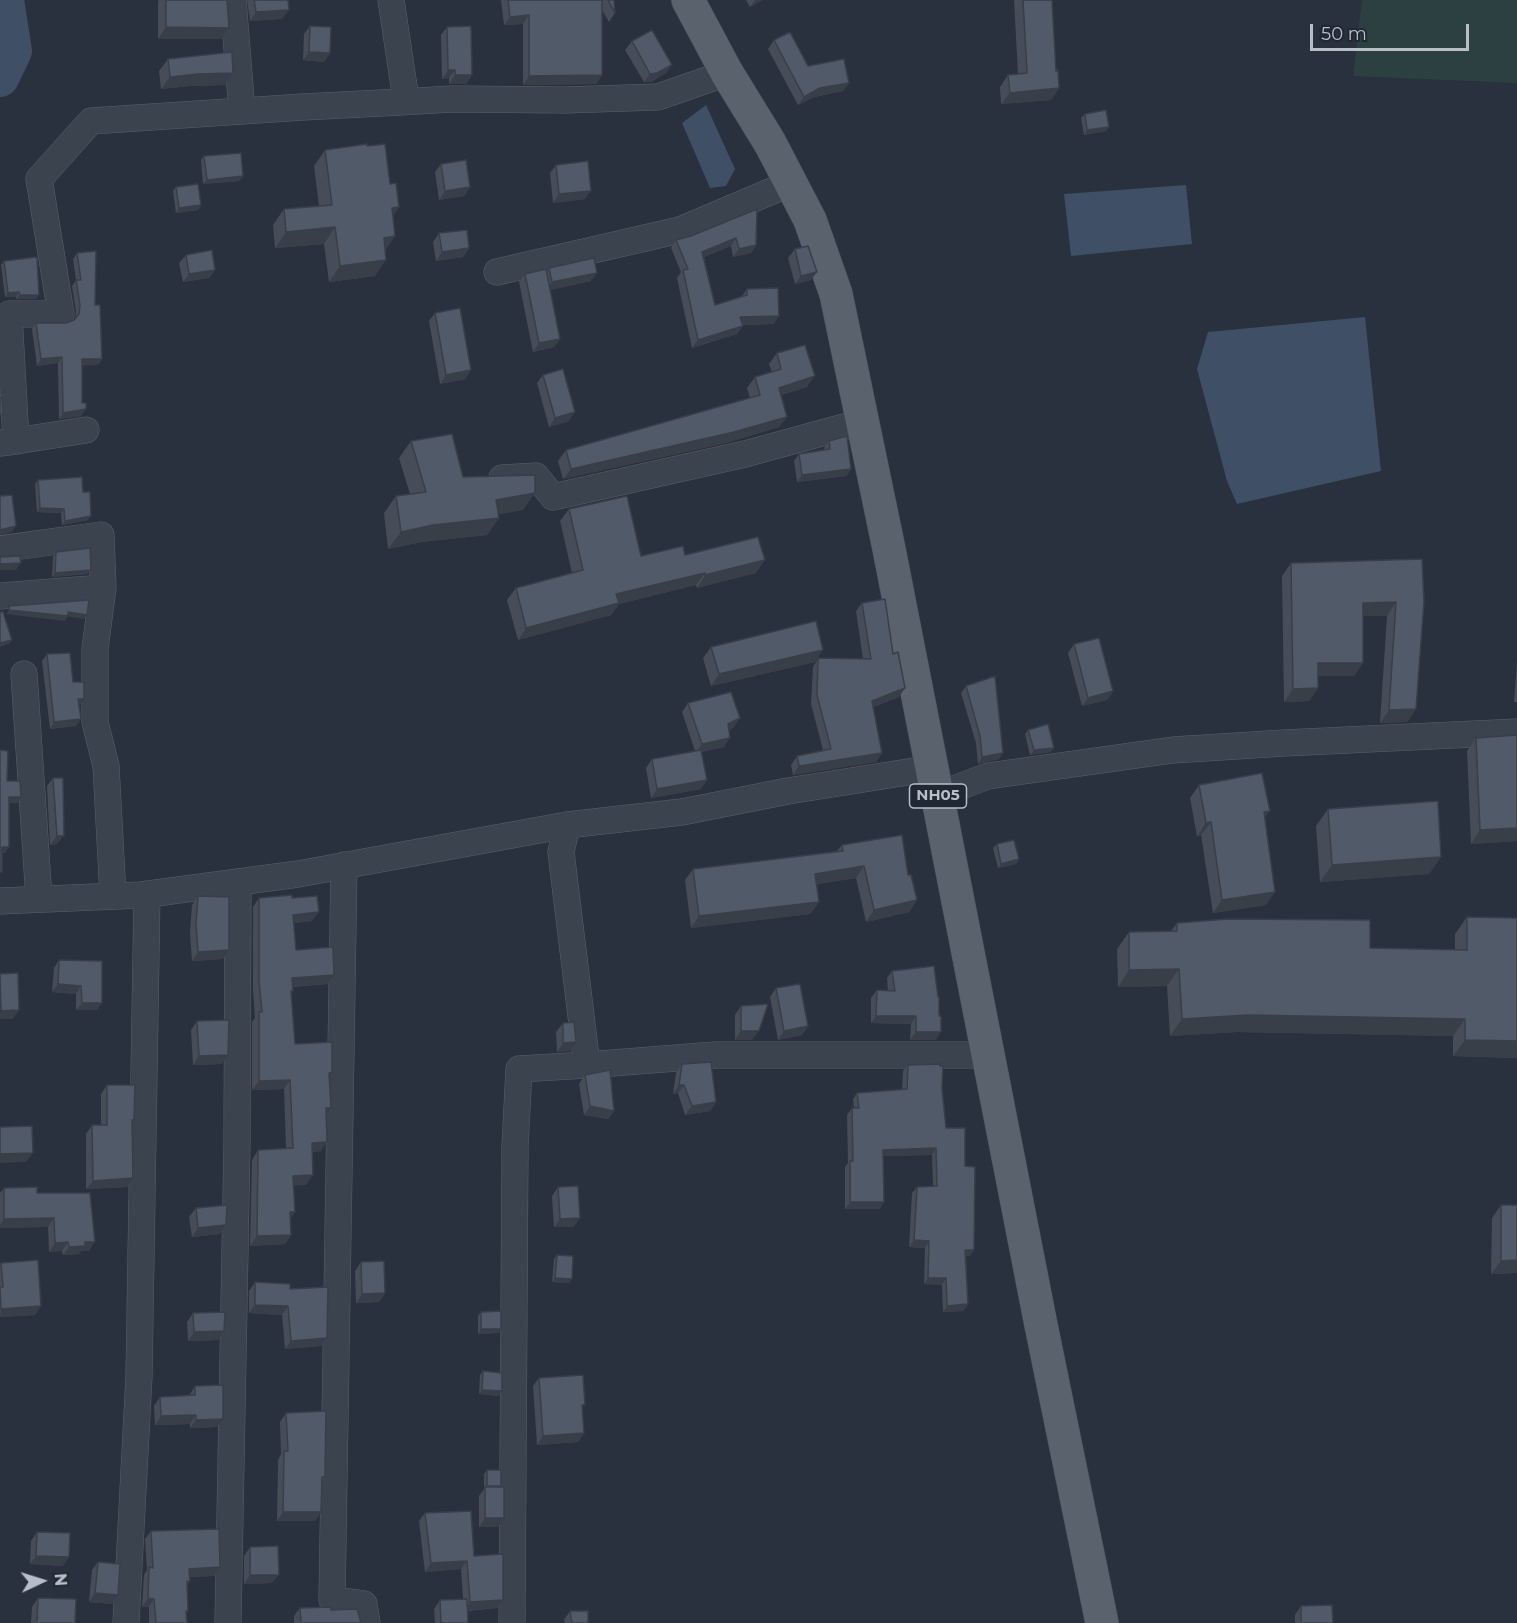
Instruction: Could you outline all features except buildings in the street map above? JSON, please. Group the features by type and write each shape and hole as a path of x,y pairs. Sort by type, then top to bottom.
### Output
{"main road":[{"name":"NH05","path":"688,0 727,73 770,143 810,220 836,294 890,549 988,1055 1102,1623"}],"street":[{"path":"233,0 242,111"},
{"path":"391,0 405,93 401,102"},
{"path":"86,430 8,442 9,314 61,314 39,179 91,121 452,99 565,100 658,97 727,73"},
{"path":"496,272 680,230 791,183"},
{"path":"480,480 537,476 554,497 745,454 862,422"},
{"path":"0,549 101,535 103,588 95,648 95,722 106,766 113,896"},
{"path":"0,596 103,588"},
{"path":"24,674 39,899"},
{"path":"0,901 147,894 238,882 567,825 682,812 788,791 988,776 1173,750 1284,742 1517,732"},
{"path":"567,825 561,852 587,1065"},
{"path":"344,865 332,1600 364,1604 367,1623"},
{"path":"228,1623 237,1143 238,882"},
{"path":"126,1623 139,1376 147,894"},
{"path":"512,1623 515,1146 519,1069 715,1054 988,1055"}],"green space":[{"path":"1362,0 1517,0 1517,83 1353,76"}],"water":[{"path":"706,105 735,169 726,186 710,188 682,123"},
{"path":"1186,185 1192,244 1071,256 1064,194"},
{"path":"1365,317 1381,471 1237,504 1227,481 1197,369 1208,332"}],"waterway":[{"path":"0,78 13,51 5,0"}]}
